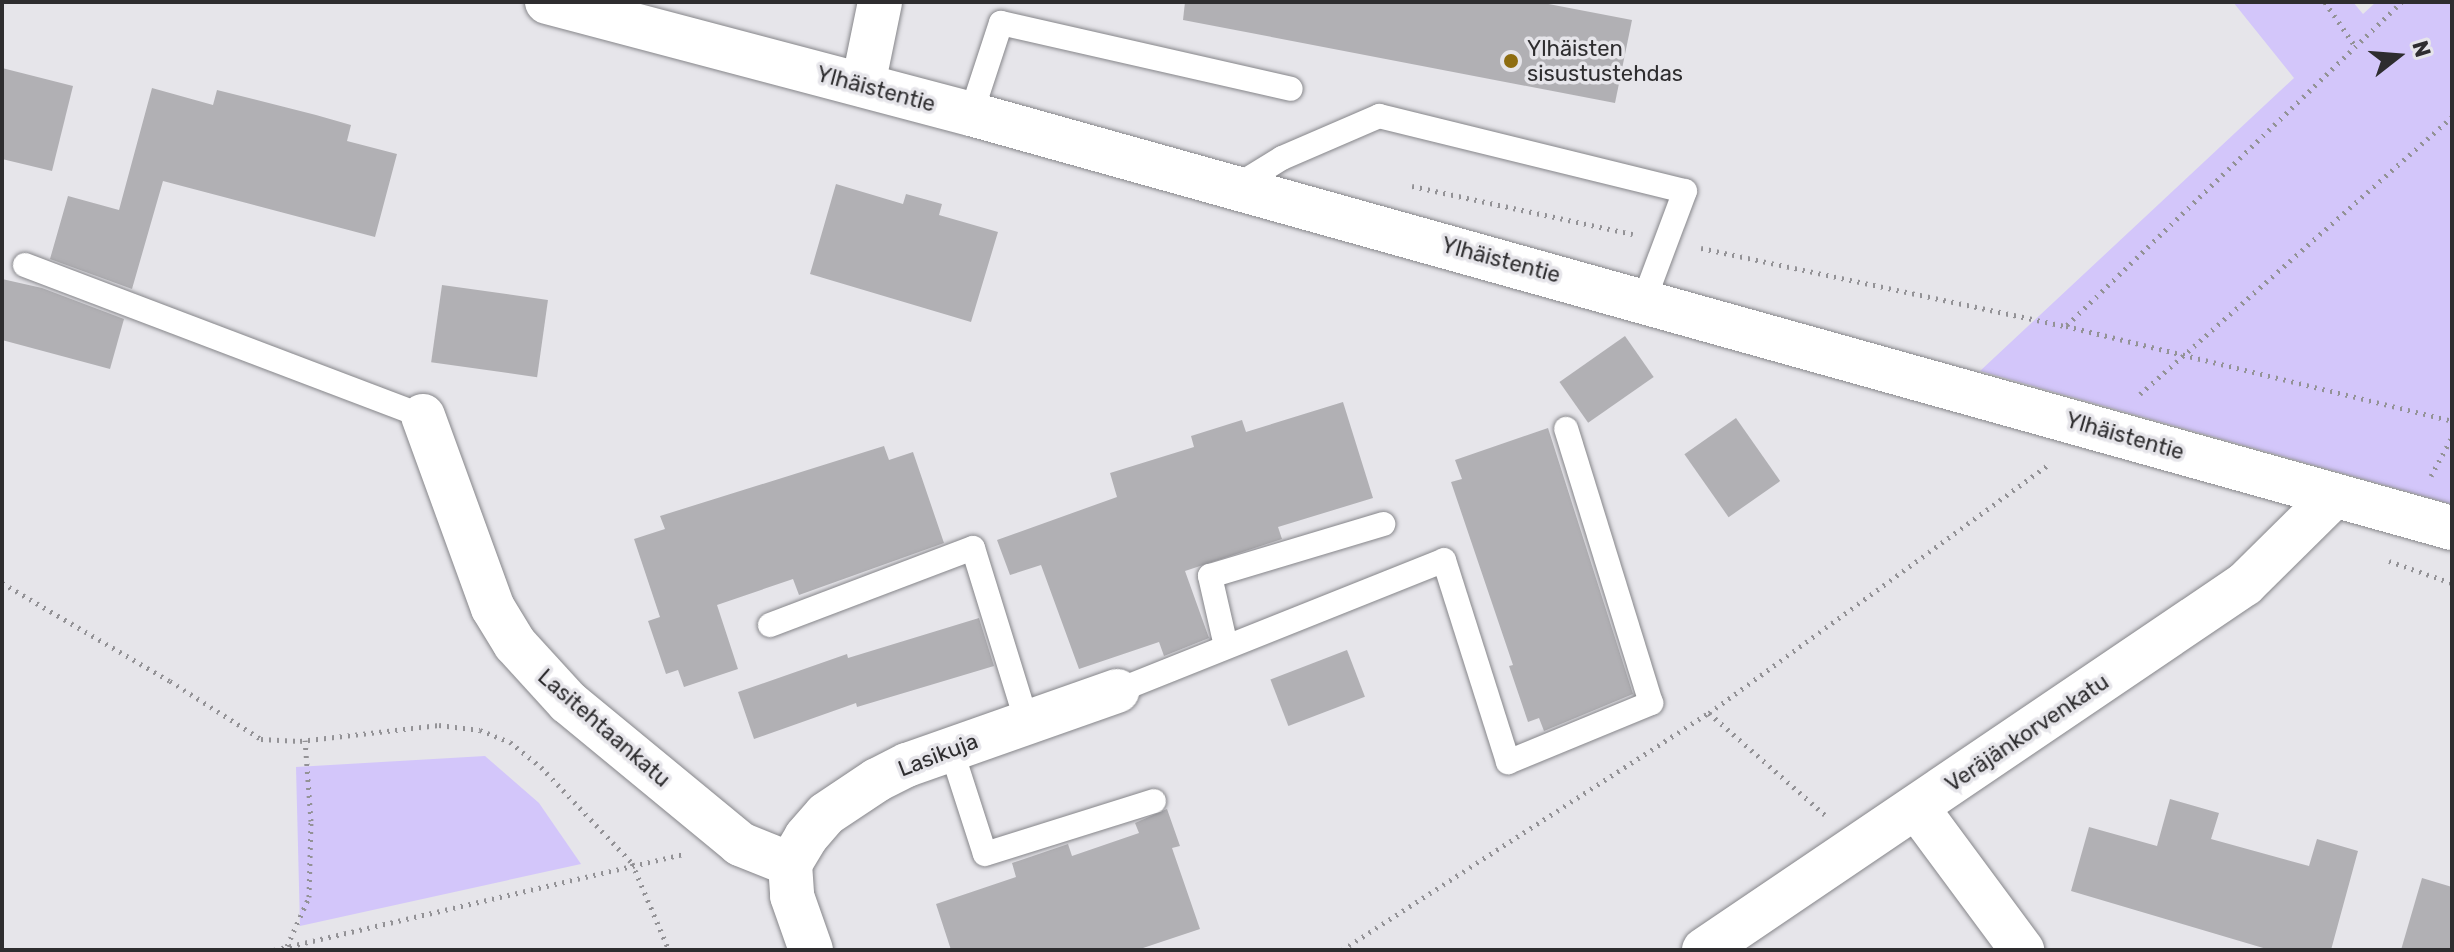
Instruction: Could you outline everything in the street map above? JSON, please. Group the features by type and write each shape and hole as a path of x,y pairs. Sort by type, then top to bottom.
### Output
{"street":[{"name":"Ylhäistentie","path":"547,2 971,114 2452,528"},
{"path":"863,85 880,2"},
{"name":"Lasitehtaankatu","path":"423,416 493,608 515,644 568,702 740,844 790,864"},
{"name":"Veräjänkorvenkatu","path":"1704,950 2245,584 2334,496"},
{"name":"Lasikuja","path":"790,864 806,837 826,814 850,796 907,765 1117,691"},
{"path":"1917,808 2022,950"},
{"path":"790,864 792,896 811,950"}],"lane":[{"path":"971,114 1001,23 1291,89"},
{"path":"1235,187 1282,158 1379,116 1685,191 1644,300"},
{"path":"25,265 423,416"},
{"path":"1117,691 1444,560 1508,762 1651,703 1566,429"},
{"path":"1226,646 1210,576 1383,524"},
{"path":"770,625 973,548 1027,722"},
{"path":"951,749 985,854 1154,801"}],"path":[{"path":"2325,2 2355,46"},
{"path":"2066,326 2401,2"},
{"path":"1342,950 1709,713 2097,429 2187,356 2452,117"},
{"path":"1405,185 2066,326 2452,421"},
{"path":"2,583 170,681 261,739 305,740 439,725 480,730 510,742 541,767 632,863 669,950"},
{"path":"1709,713 1861,846"},
{"path":"287,947 309,897 311,821 305,740"},
{"path":"274,950 632,863 740,844"}],"shaded area":[{"path":"2233,2 2353,2 2363,14 2376,2 2452,2 2452,504 1980,371 2294,78"},
{"path":"485,756 539,803 581,864 300,926 296,767"}],"building":[{"name":"Ylhäisten sisustustehdas","path":"1185,2 1538,2 1632,20 1615,103 1183,20"},
{"path":"2,68 73,86 52,171 2,159"},
{"path":"152,88 213,105 217,90 316,115 351,125 347,141 397,154 375,237 163,181 132,289 50,259 68,196 119,210"},
{"path":"836,184 903,204 906,194 942,204 939,215 998,232 971,322 810,274"},
{"path":"2,279 42,288 124,319 110,369 2,340"},
{"path":"442,285 548,300 537,377 431,362"},
{"path":"1625,336 1654,377 1588,423 1559,382"},
{"path":"1343,402 1373,498 1278,527 1282,539 1185,571 1209,638 1164,656 1159,642 1079,669 1041,565 1010,575 997,540 1117,497 1110,473 1194,447 1191,436 1242,420 1246,432"},
{"path":"1736,418 1780,481 1729,517 1684,454"},
{"path":"1548,428 1633,694 1544,731 1539,718 1528,722 1509,666 1513,665 1451,482 1462,479 1455,460"},
{"path":"884,446 889,460 913,452 944,543 799,595 793,579 717,605 738,669 684,687 678,670 666,674 648,621 660,617 634,539 665,529 660,516"},
{"path":"979,618 994,666 857,707 856,703 754,739 738,692 847,654 848,658"},
{"path":"1347,650 1365,697 1288,726 1270,679"},
{"path":"2170,799 2219,813 2211,839 2309,866 2317,839 2358,851 2331,950 2270,950 2071,891 2089,827 2157,846"},
{"path":"1167,809 1180,846 1172,848 1200,929 1137,950 951,950 936,904 1016,877 1012,863 1068,844 1072,856 1139,833 1135,823"},
{"path":"2422,878 2452,887 2452,950 2401,950"}],"place":[{"name":"Ylhäisten sisustustehdas","path":"1511,61"}]}
